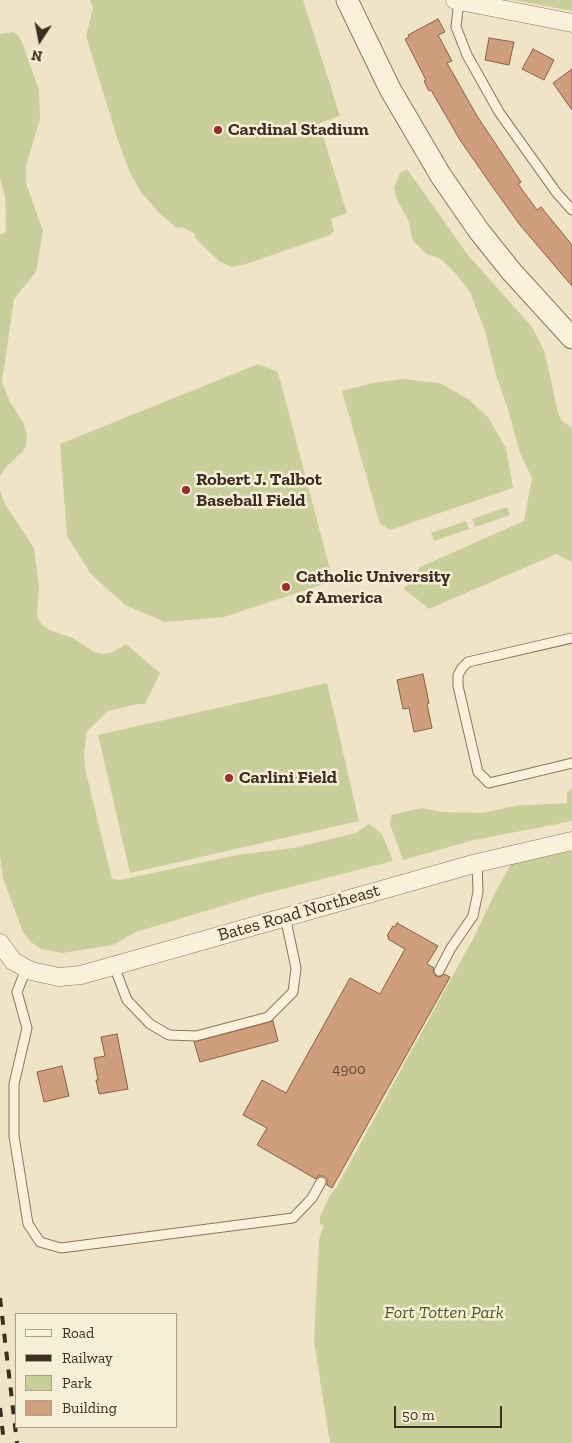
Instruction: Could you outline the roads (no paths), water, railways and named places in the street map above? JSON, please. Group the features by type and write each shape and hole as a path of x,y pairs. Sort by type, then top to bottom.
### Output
{"street":[{"path":"347,0 390,89 441,176 479,231 507,266 572,338"},
{"path":"457,0 572,23"},
{"name":"Bates Road Northeast","path":"26,969 43,975 65,977 81,975 477,863 572,841"},
{"path":"0,943 12,961 26,969"}],"lane":[{"path":"457,0 456,27 467,55 499,112 556,192 572,210"},
{"path":"572,638 468,662 458,675 458,686 478,772 489,783 572,763"},
{"path":"439,971 473,916 478,892 477,863"},
{"path":"114,966 127,1000 150,1024 169,1035 196,1036 268,1017 293,992 296,968 285,916"},
{"path":"26,969 17,992 27,1028 14,1084 14,1136 28,1224 40,1242 61,1248 292,1218 312,1198 321,1182"}],"railway":[{"path":"0,1298 15,1426"},
{"path":"0,1408 4,1443"},
{"path":"15,1428 17,1443"}],"place":[{"name":"Cardinal Stadium","path":"218,130"},
{"name":"Robert J. Talbot Baseball Field","path":"186,490"},
{"name":"Catholic University of America","path":"286,587"},
{"name":"Carlini Field","path":"229,778"}],"park label":[{"name":"Fort Totten Park","path":"444,1313"}]}
